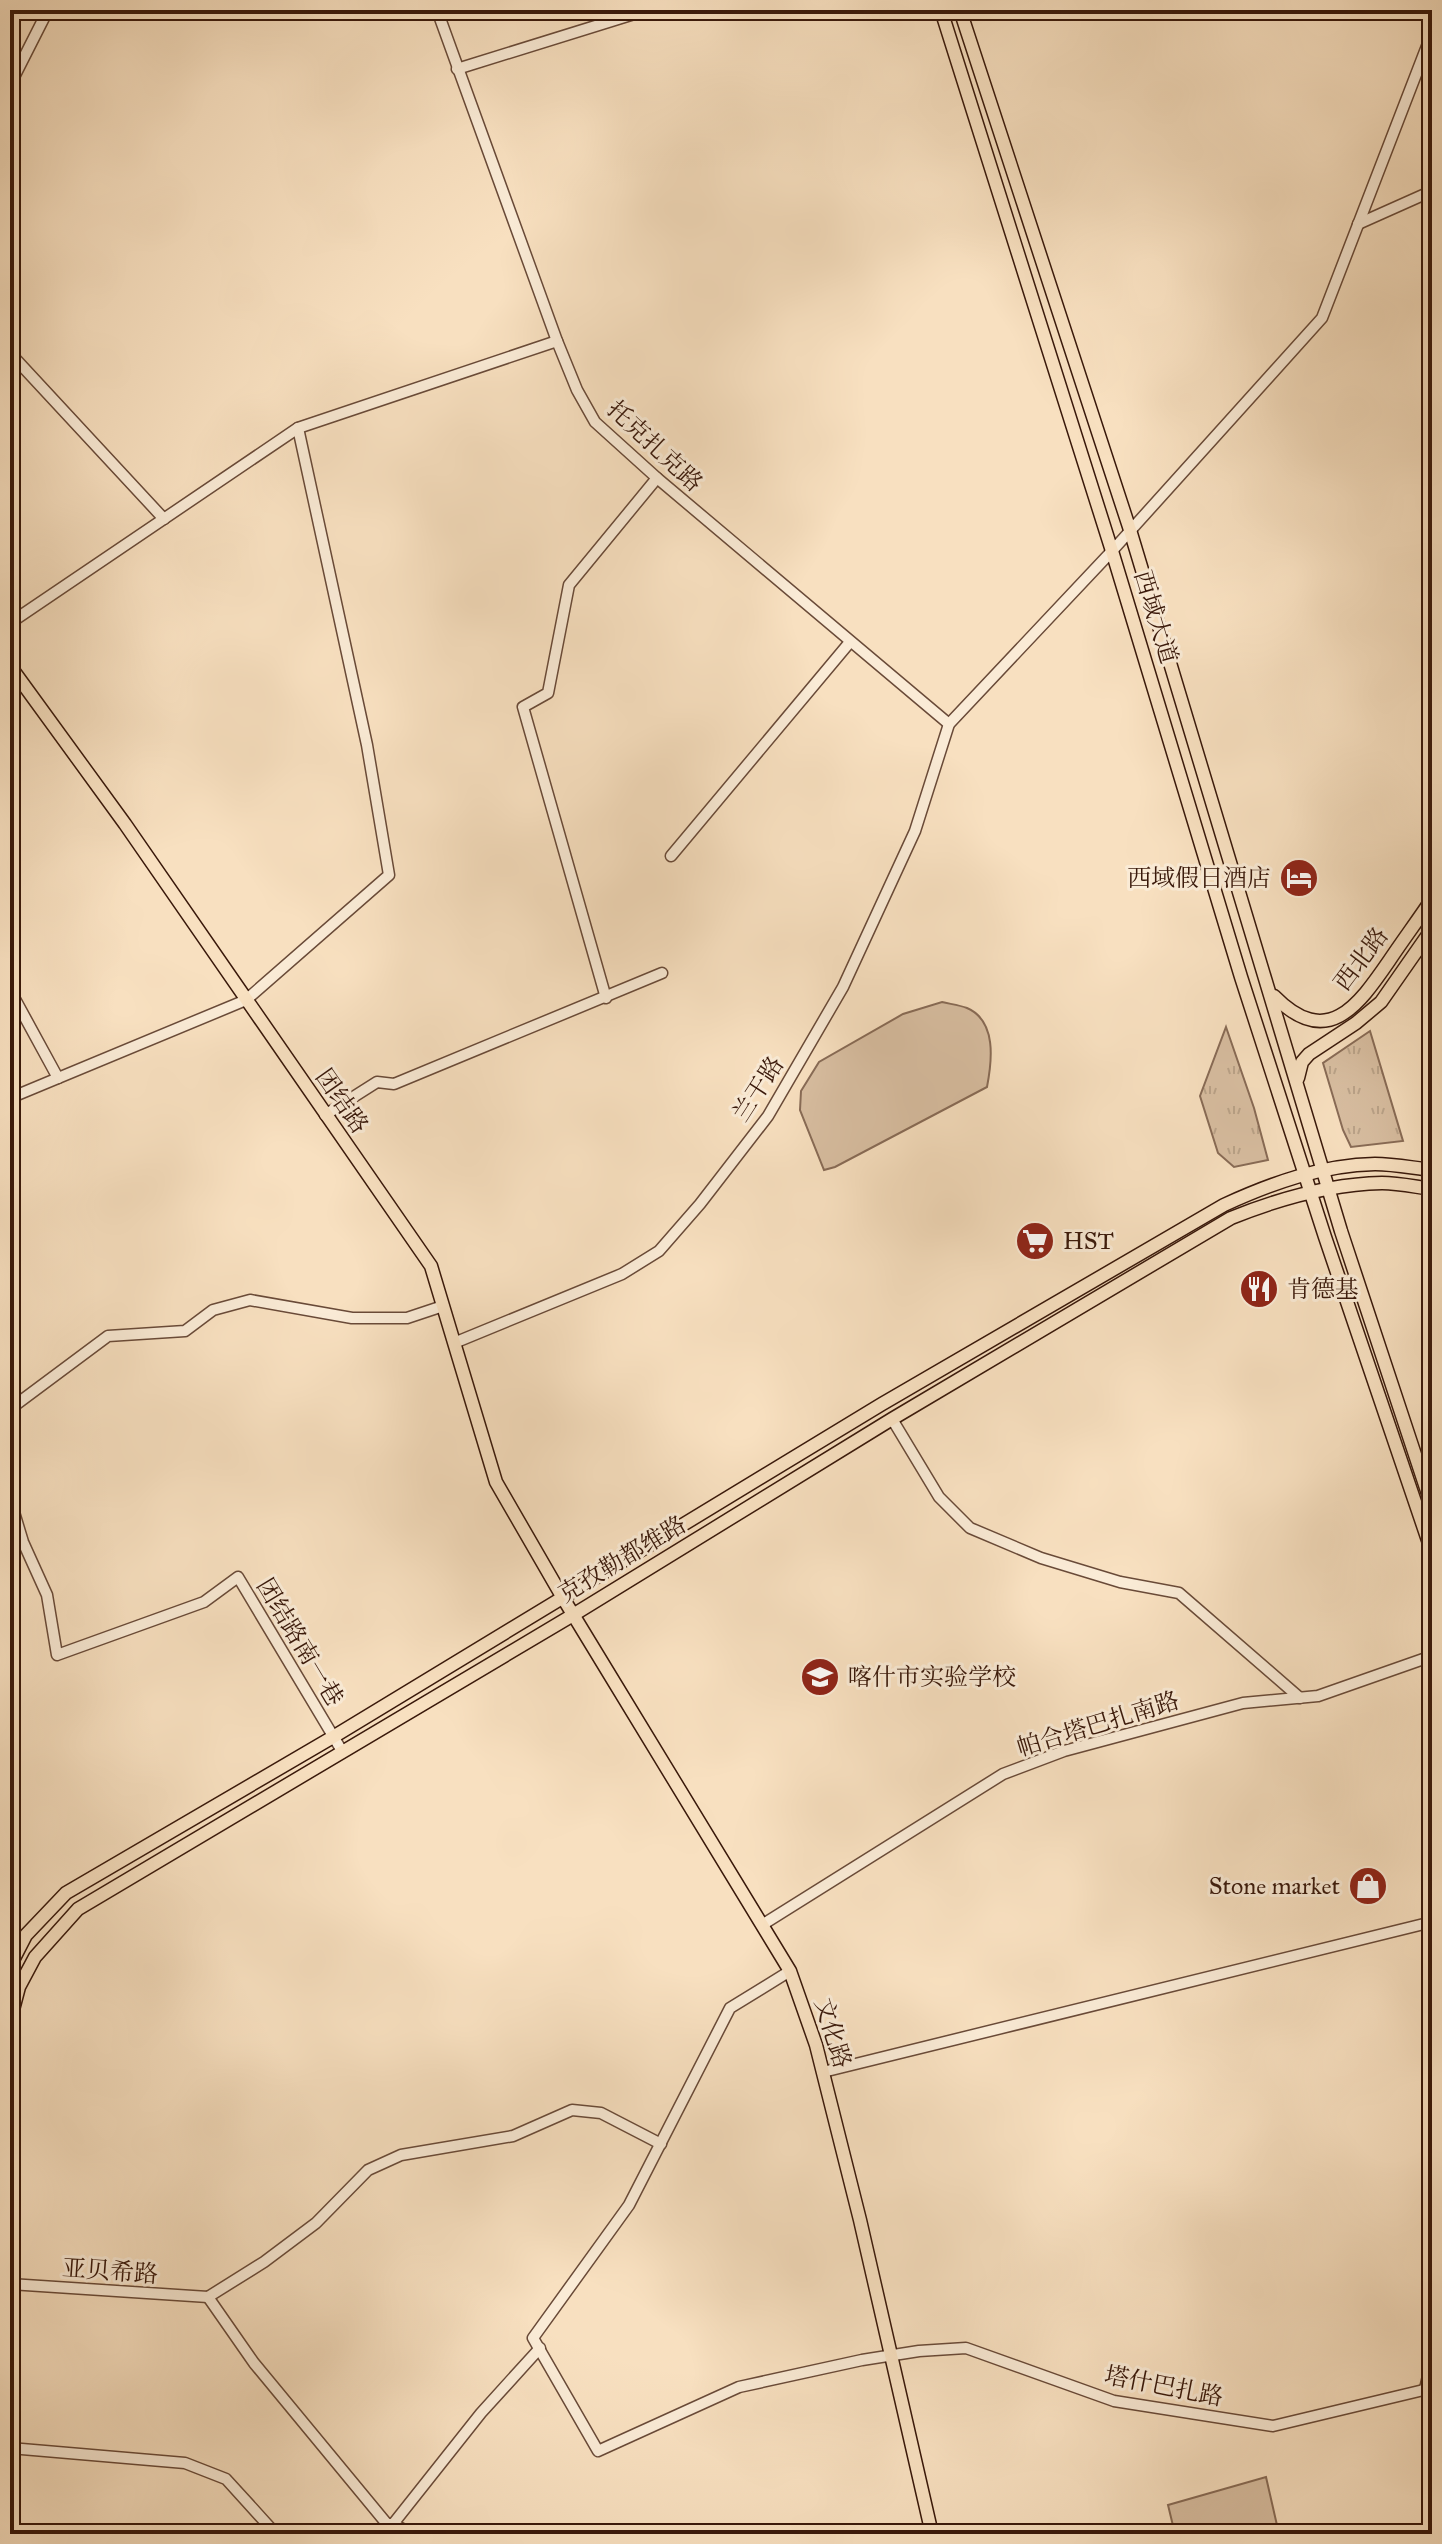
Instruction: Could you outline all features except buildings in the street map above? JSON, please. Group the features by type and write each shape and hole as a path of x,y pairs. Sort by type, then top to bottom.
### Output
{"main road":[{"name":"西域大道","path":"941,10 1112,551 1241,977 1432,1552"},
{"name":"西域大道","path":"960,10 1130,530 1341,1231 1432,1506"},
{"name":"团结路","path":"10,666 125,824 431,1266 496,1482 563,1598"},
{"name":"西北路","path":"1271,993 1286,1009 1304,1019 1319,1022 1342,1015 1364,997 1432,899"},
{"name":"西北路","path":"1298,1082 1302,1062 1309,1054 1381,1002 1432,929"},
{"name":"克孜勒都维路","path":"10,1966 26,1935 66,1893 333,1737 882,1404 1210,1213 1265,1186 1324,1170 1380,1164 1432,1170"},
{"name":"克孜勒都维路","path":"10,2021 19,1987 35,1957 78,1909 1231,1218 1271,1202 1330,1190 1385,1183 1432,1189"},
{"name":"文化路","path":"563,1598 790,1971 823,2072 932,2534"}],"street":[{"path":"10,85 48,10"},
{"name":"托克扎克路","path":"437,10 557,341 577,390 595,422 949,724"},
{"path":"457,69 647,10"},
{"path":"949,724 1112,551 1322,318 1432,33"},
{"path":"1358,224 1432,191"},
{"path":"10,623 298,428 557,341"},
{"path":"10,353 164,519"},
{"path":"10,1098 246,1000 389,875 367,745 298,428"},
{"path":"606,998 523,707 548,693 569,585 657,478"},
{"path":"671,856 850,642"},
{"name":"兰干路","path":"454,1343 622,1274 659,1251 700,1204 768,1116 843,987 915,831 949,724"},
{"path":"325,1115 377,1082 394,1084 662,973"},
{"path":"10,990 58,1078"},
{"path":"10,1409 108,1336 185,1331 213,1310 250,1300 352,1318 407,1318 443,1306"},
{"path":"892,1419 939,1497 970,1528 1041,1558 1120,1582 1179,1593 1300,1698"},
{"name":"团结路南一巷","path":"10,1499 23,1542 47,1595 57,1655 204,1602 238,1577 342,1751"},
{"name":"帕合塔巴扎南路","path":"762,1925 1003,1774 1064,1751 1243,1703 1318,1696 1432,1656"},
{"path":"823,2072 1432,1922"},
{"path":"389,2527 481,2413 540,2348 533,2338 629,2205 730,2008 790,1971"},
{"path":"412,2534 389,2527 254,2363 208,2297 264,2262 316,2223 368,2170 401,2155 513,2136 572,2110 601,2113 661,2144"},
{"name":"亚贝希路","path":"10,2284 208,2297"},
{"name":"塔什巴扎路","path":"540,2348 598,2451 739,2387 891,2355 966,2348 1114,2401 1273,2426 1429,2389"},
{"path":"1429,2389 1432,2359"},
{"path":"10,2448 185,2463 226,2479 276,2534"}],"green space":[{"path":"942,1002 967,1008 983,1022 988,1032 991,1054 987,1087 824,1170 800,1110 801,1091 819,1062 903,1014"},
{"path":"1226,1027 1268,1160 1234,1167 1218,1153 1200,1096"},
{"path":"1370,1031 1403,1141 1351,1147 1323,1063"},
{"path":"1266,2477 1279,2534 1175,2534 1168,2505"}],"place":[{"name":"西域假日酒店","path":"1299,878"},
{"name":"HST","path":"1035,1241"},
{"name":"肯德基","path":"1259,1289"},
{"name":"喀什市实验学校","path":"820,1677"},
{"name":"Stone market","path":"1368,1886"}]}
